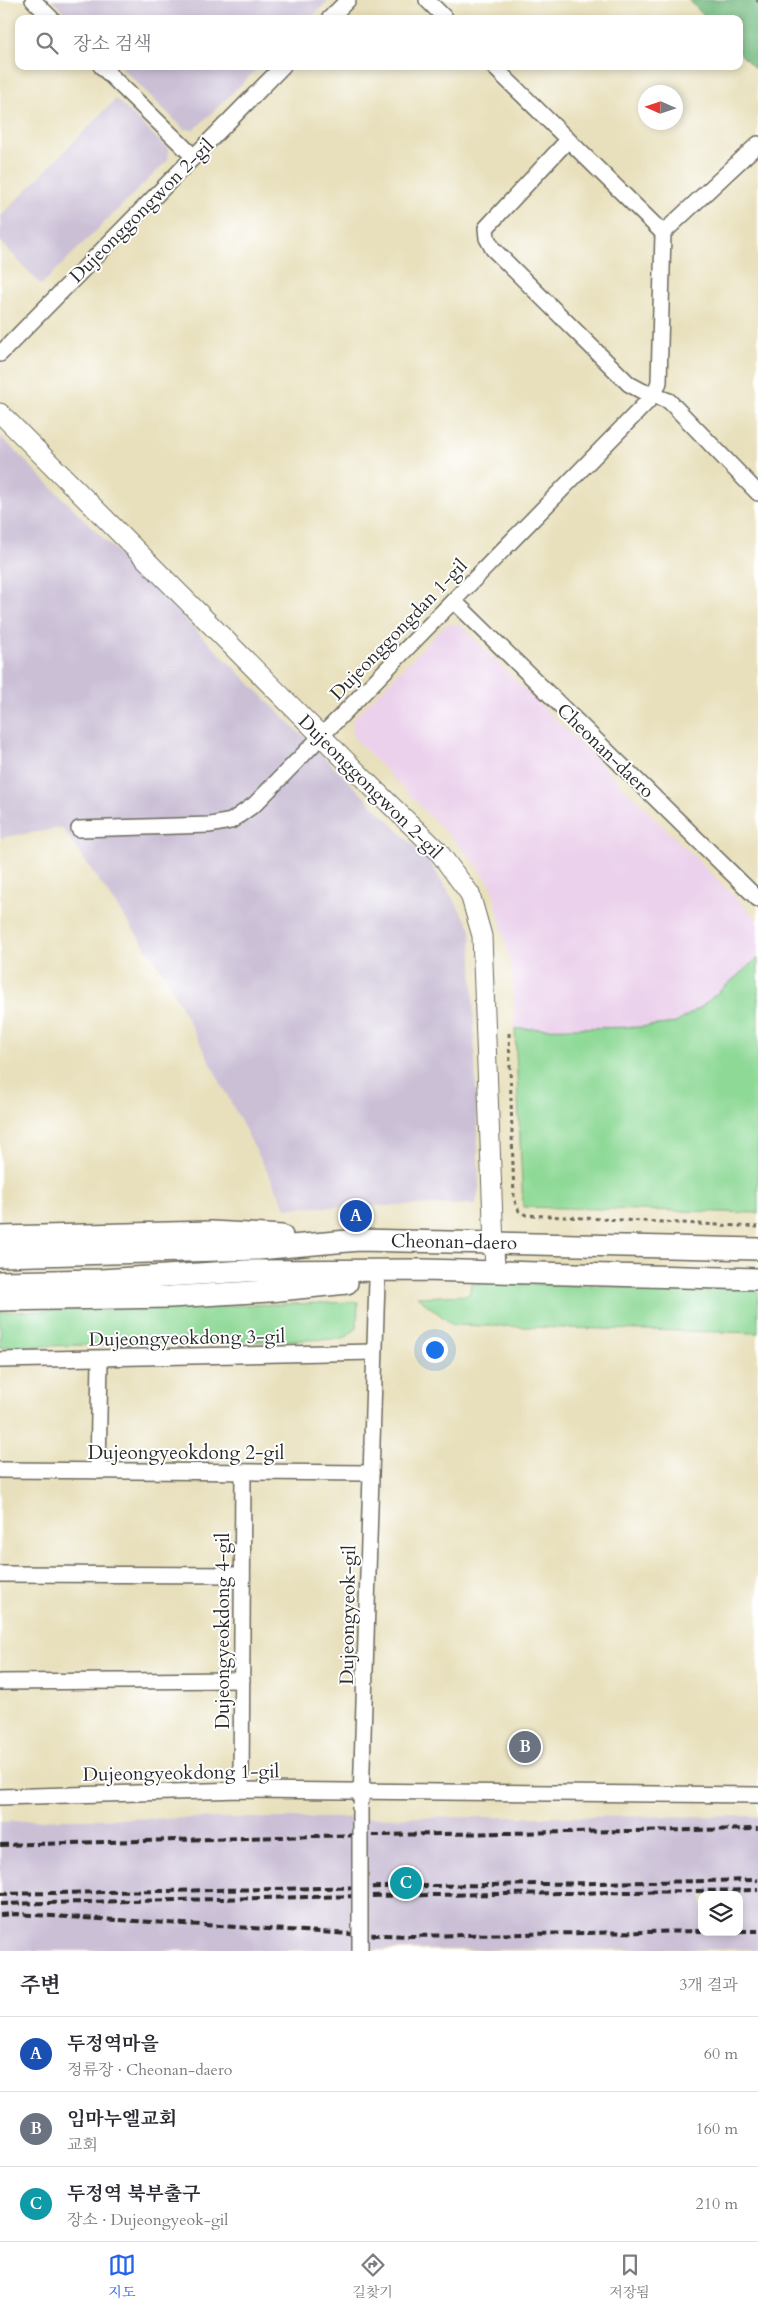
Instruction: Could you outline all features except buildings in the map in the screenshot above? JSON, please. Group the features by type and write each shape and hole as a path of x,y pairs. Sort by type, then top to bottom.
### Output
{"main road":[{"path":"0,1237 211,1232 359,1240"},
{"name":"Cheonan-daero","path":"0,1256 258,1249 359,1240 758,1249"},
{"name":"Cheonan-daero","path":"0,1282 101,1280 246,1271 423,1270 758,1279"},
{"path":"0,1300 269,1292 377,1280 423,1270"}],"street":[{"path":"33,0 48,15"},
{"path":"333,15 348,0"},
{"path":"427,0 442,15"},
{"path":"105,70 194,156"},
{"name":"Dujeonggongwon 2-gil","path":"0,354 278,70"},
{"path":"498,70 663,233"},
{"path":"568,140 486,228 487,238 493,249 629,384 669,401 758,493"},
{"path":"654,395 659,382 663,233 758,144"},
{"name":"Dujeonggongdan 1-gil","path":"79,829 210,825 231,821 255,804 654,395"},
{"name":"Dujeonggongwon 2-gil","path":"0,413 321,736 438,850 470,894 482,936 495,1272"},
{"name":"Cheonan-daero","path":"454,601 758,899"},
{"name":"Dujeongyeok-gil","path":"360,1951 360,1807 377,1280"},
{"name":"Dujeongyeokdong 3-gil","path":"0,1360 374,1352"},
{"path":"98,1471 100,1359"},
{"name":"Dujeongyeokdong 2-gil","path":"0,1470 371,1473"},
{"name":"Dujeongyeokdong 4-gil","path":"241,1790 243,1472"},
{"path":"0,1574 242,1575"},
{"path":"0,1682 242,1680"},
{"name":"Dujeongyeokdong 1-gil","path":"0,1797 241,1790 758,1795"}],"path":[{"path":"509,1033 514,1199 518,1211 526,1215 758,1227"}],"shaded area":[{"path":"52,0 329,0 313,15 67,15"},
{"path":"124,70 256,70 194,130 184,129"},
{"path":"116,99 169,150 168,160 41,285 0,241 0,217"},
{"path":"0,436 429,861 471,928 479,1188 476,1204 286,1208 163,972 62,828 0,838"},
{"path":"446,624 460,625 758,920 758,958 701,1007 676,1023 640,1027 515,1029 513,975 492,887 473,860 354,738 352,720"},
{"path":"758,1816 758,1949 0,1951 0,1822 59,1819"}],"green space":[{"path":"689,0 758,0 758,72 743,57 743,15 703,15"},
{"path":"758,958 758,1213 523,1207 515,1029 640,1027 676,1023 701,1007"},
{"path":"471,1283 739,1288 758,1291 758,1333 453,1325 417,1297 469,1295"},
{"path":"358,1302 357,1328 344,1339 0,1347 0,1312"}],"railway":[{"path":"0,1845 315,1836 758,1829"},
{"path":"0,1894 758,1880"},
{"path":"0,1904 758,1890"},
{"path":"0,1915 17,1914 409,1936 698,1931"},
{"path":"743,1931 758,1931"}],"place":[{"name":"두정역마을","path":"356,1216"},
{"name":"임마누엘교회","path":"525,1747"},
{"name":"두정역 북부출구","path":"406,1883"}]}
